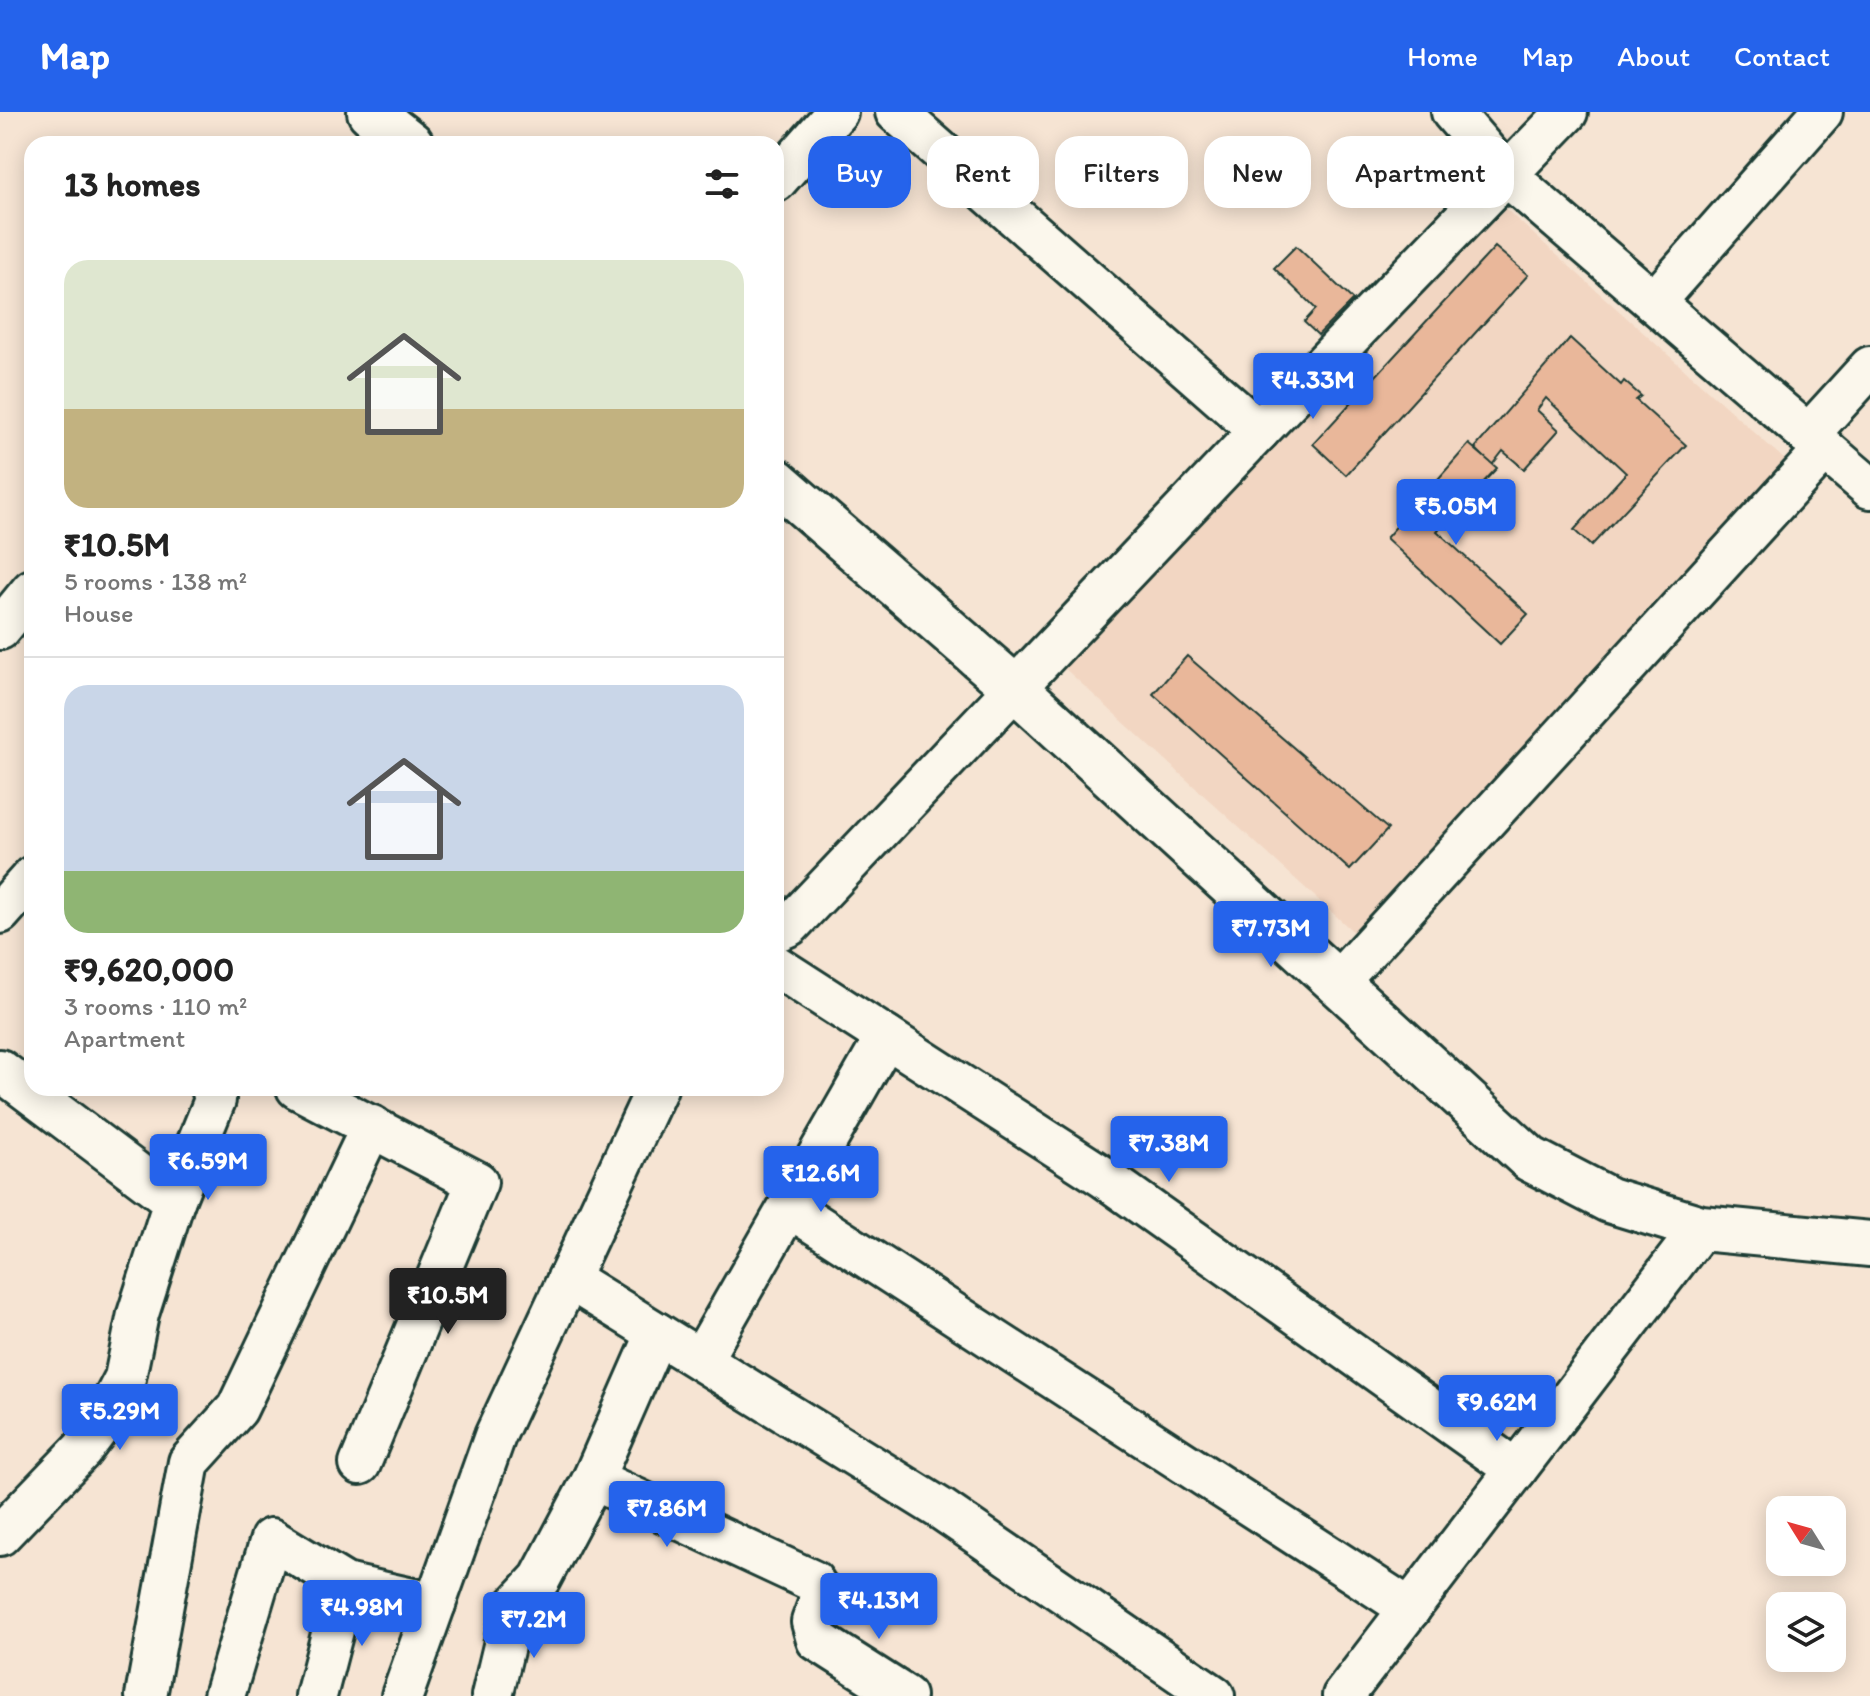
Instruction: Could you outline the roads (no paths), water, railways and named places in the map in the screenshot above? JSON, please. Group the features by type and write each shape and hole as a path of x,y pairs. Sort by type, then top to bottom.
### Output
{"main road":[{"path":"370,112 400,136"},
{"path":"784,488 1015,688 1530,1159 1609,1200 1701,1228 1870,1244"}],"street":[{"path":"784,172 837,112"},
{"path":"896,112 1259,431"},
{"path":"1452,112 1473,136"},
{"path":"1514,167 1567,112"},
{"path":"1654,302 1822,112"},
{"path":"1514,182 1870,488"},
{"path":"784,920 1015,688 1474,208"},
{"path":"1337,983 1816,442 1870,367"},
{"path":"0,629 24,600"},
{"path":"784,971 1105,1178 1516,1470"},
{"path":"701,1360 886,1037"},
{"path":"0,1070 24,1088"},
{"path":"35,1096 174,1201"},
{"path":"0,1535 59,1477 100,1426 125,1378 138,1314 174,1201 214,1096"},
{"path":"313,1096 477,1182 360,1464"},
{"path":"402,1696 495,1436 653,1096"},
{"path":"146,1696 189,1462 237,1409 372,1126"},
{"path":"789,1207 1410,1609"},
{"path":"1343,1696 1701,1228"},
{"path":"568,1278 941,1509 1214,1696"},
{"path":"492,1696 513,1608 540,1579 593,1479 657,1333"},
{"path":"593,1479 813,1581 822,1595 812,1622 817,1640 905,1696"},
{"path":"224,1696 271,1539 345,1584 435,1604"},
{"path":"316,1696 345,1584"}]}
